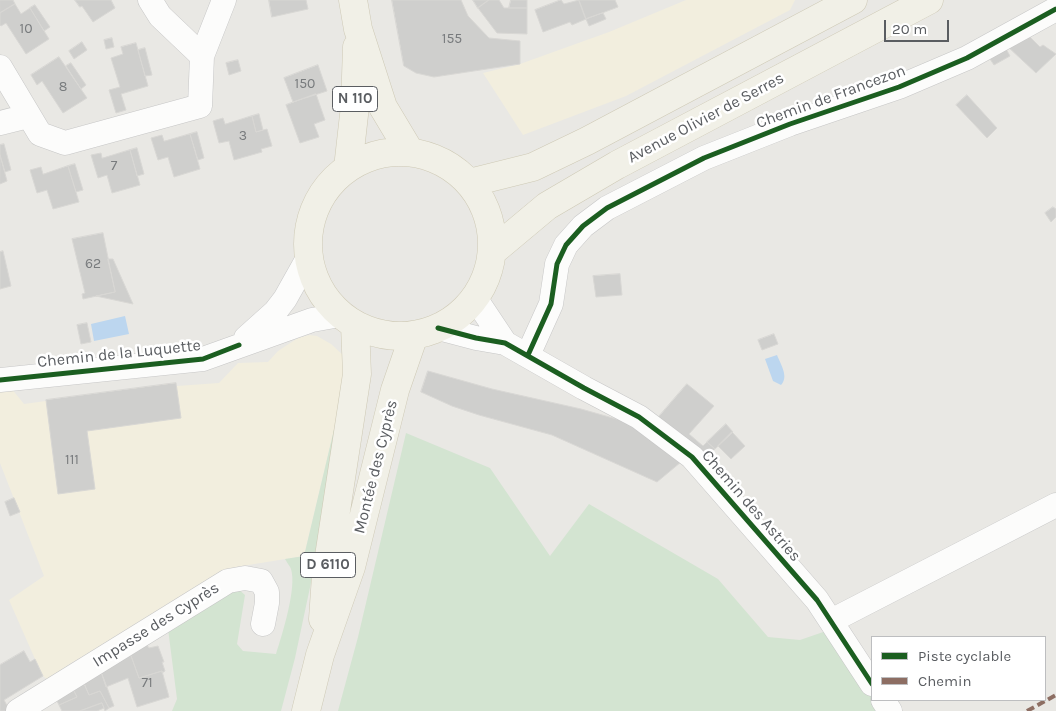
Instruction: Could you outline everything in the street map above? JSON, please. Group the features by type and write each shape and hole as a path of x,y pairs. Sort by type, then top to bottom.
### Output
{"main road":[{"name":"N 110","path":"353,0 358,29 383,107 410,152"},
{"path":"469,182 533,167 587,141 853,0"},
{"name":"Avenue Olivier de Serres","path":"492,252 547,206 617,165 929,0"},
{"name":"N 110","path":"348,168 355,106 358,29"},
{"path":"410,152 432,158 452,168 469,182 486,211 491,227 492,252 487,276 475,298 459,316 426,332 384,336 347,320 324,298 314,279 308,258 308,232 315,207 328,186 348,168 367,158 388,153 410,152"},
{"name":"Montée des Cyprès","path":"320,656 326,576 357,374 347,320"},
{"name":"Montée des Cyprès","path":"306,711 320,656 351,567 395,390 426,332"}],"street":[{"path":"150,0 160,16 202,56"},
{"path":"0,67 40,134 65,143 200,106 202,56 224,0"},
{"name":"Chemin de Francezon","path":"528,355 551,304 557,264 566,245 583,226 607,208 704,158 790,124 898,87 967,58 1056,9"},
{"path":"0,123 28,116"},
{"name":"Chemin de la Luquette","path":"239,344 275,312 285,299 308,258"},
{"name":"Chemin des Astries","path":"475,298 506,344"},
{"name":"Chemin de la Luquette","path":"0,380 203,359 239,344 312,320 347,320"},
{"name":"Chemin des Astries","path":"426,332 506,344 640,417 692,457 816,600 871,682"},
{"path":"831,621 1056,505"},
{"name":"Impasse des Cyprès","path":"18,711 228,581 245,578 260,581 267,592 263,624"}],"shaded area":[{"path":"686,0 795,0 790,10 626,96 523,135 483,73 520,64 609,32"},
{"path":"309,335 317,336 331,344 343,355 345,364 337,417 304,556 236,567 68,665 48,680 43,676 9,600 44,576 0,463 0,390 11,388 24,404 176,383 177,386 219,383 238,363 268,362 278,351 298,338"}],"green space":[{"path":"337,417 316,559 295,658 281,711 172,711 177,699 167,621 237,588 245,595 237,644 243,651 276,654 288,611 292,588 291,569 285,559 304,556"},
{"path":"406,433 490,468 550,556 589,504 718,579 768,637 800,640 829,630 871,694 871,701 875,701 882,711 338,711 358,637"}],"water":[{"path":"125,316 129,334 94,341 91,324"},
{"path":"777,355 784,375 781,385 773,381 765,359"}],"building":[{"path":"0,0 13,0 15,4 0,13"},
{"path":"75,0 111,0 115,8 93,22 82,6 80,7"},
{"path":"269,0 306,0 308,9 272,17"},
{"path":"392,0 461,0 468,16 489,38 520,41 520,64 434,77 416,73 404,66"},
{"path":"473,0 489,0 478,8"},
{"path":"489,0 499,0 504,8 527,8 527,34 497,33 478,8"},
{"path":"511,0 527,0 527,8 509,8"},
{"path":"561,0 564,4 579,0 586,19 572,25 570,22 543,32 535,10"},
{"path":"579,0 615,0 618,7 586,19"},
{"path":"15,4 21,14 30,8 49,39 26,54 6,23 0,25 0,13"},
{"path":"35,5 50,27 44,31 30,8"},
{"path":"603,13 606,19 589,26 586,19"},
{"path":"1027,34 1040,47 1043,45 1056,54 1036,73 1007,46"},
{"path":"112,38 114,47 106,49 104,40"},
{"path":"82,42 87,50 74,59 69,51"},
{"path":"136,43 148,86 121,94 126,110 116,113 109,90 120,87 111,58 123,54 121,47"},
{"path":"1005,47 1010,56 994,65 988,56"},
{"path":"145,48 152,75 145,76 138,50"},
{"path":"59,57 87,98 63,113 42,81 37,85 31,75"},
{"path":"238,60 241,71 229,75 226,63"},
{"path":"71,63 86,85 81,89 66,66"},
{"path":"318,65 327,91 293,102 284,78"},
{"path":"316,94 325,120 314,124 319,137 300,143 286,105"},
{"path":"967,95 997,128 987,138 956,105"},
{"path":"259,114 263,130 256,132 252,116"},
{"path":"252,116 256,132 267,129 272,146 261,149 262,152 234,160 229,141 219,143 213,121 223,118 225,124"},
{"path":"197,132 204,158 198,160 190,134"},
{"path":"190,134 200,169 174,177 168,157 158,160 151,138 162,135 164,141"},
{"path":"4,144 11,170 5,172 0,155 0,145"},
{"path":"137,148 144,174 137,176 130,150"},
{"path":"130,150 140,185 112,193 107,175 98,178 91,155 101,153 102,158"},
{"path":"0,155 7,181 0,184"},
{"path":"75,164 83,190 76,192 68,166"},
{"path":"68,166 79,202 53,209 47,190 37,193 30,170 41,167 43,174"},
{"path":"1053,207 1056,209 1056,217 1051,222 1045,213"},
{"path":"103,233 115,292 83,299 82,294 85,293 72,239"},
{"path":"3,251 11,286 0,289 0,252"},
{"path":"108,259 113,259 133,304 96,296 115,292"},
{"path":"620,274 622,295 596,297 593,276"},
{"path":"87,323 91,342 81,344 77,325"},
{"path":"774,334 778,344 762,350 758,340"},
{"path":"428,371 492,389 581,409 627,422 681,462 657,482 552,435 479,415 452,406 421,392"},
{"path":"176,383 181,418 87,431 95,489 58,494 46,400"},
{"path":"687,384 714,406 689,434 703,446 707,442 715,449 703,460 656,420"},
{"path":"726,424 733,432 715,449 707,442"},
{"path":"732,432 745,446 731,459 718,446"},
{"path":"14,498 20,512 10,516 5,502"},
{"path":"147,645 149,648 158,646 165,671 139,678 130,653"},
{"path":"24,651 30,662 35,659 43,676 4,700 10,711 0,711 0,665"},
{"path":"130,653 139,678 162,671 169,697 137,707 128,678 106,687 99,666"},
{"path":"99,666 114,706 109,708 100,691 89,695 81,677"},
{"path":"84,683 89,695 100,691 109,708 105,711 102,703 80,711 62,711 59,705 77,697 72,687"},
{"path":"73,689 77,697 59,705 55,697"},
{"path":"102,703 104,708 97,711 80,711"}],"marked path":[{"path":"1046,701 1056,695"},
{"path":"1027,711 1045,701"}],"cycle path":[{"path":"528,355 551,304 557,264 566,245 583,226 607,208 704,158 790,124 899,87 967,58 1056,9"},
{"path":"438,328 505,343 639,417 692,457 817,600 871,682"},
{"path":"0,380 203,359 239,345"}]}
